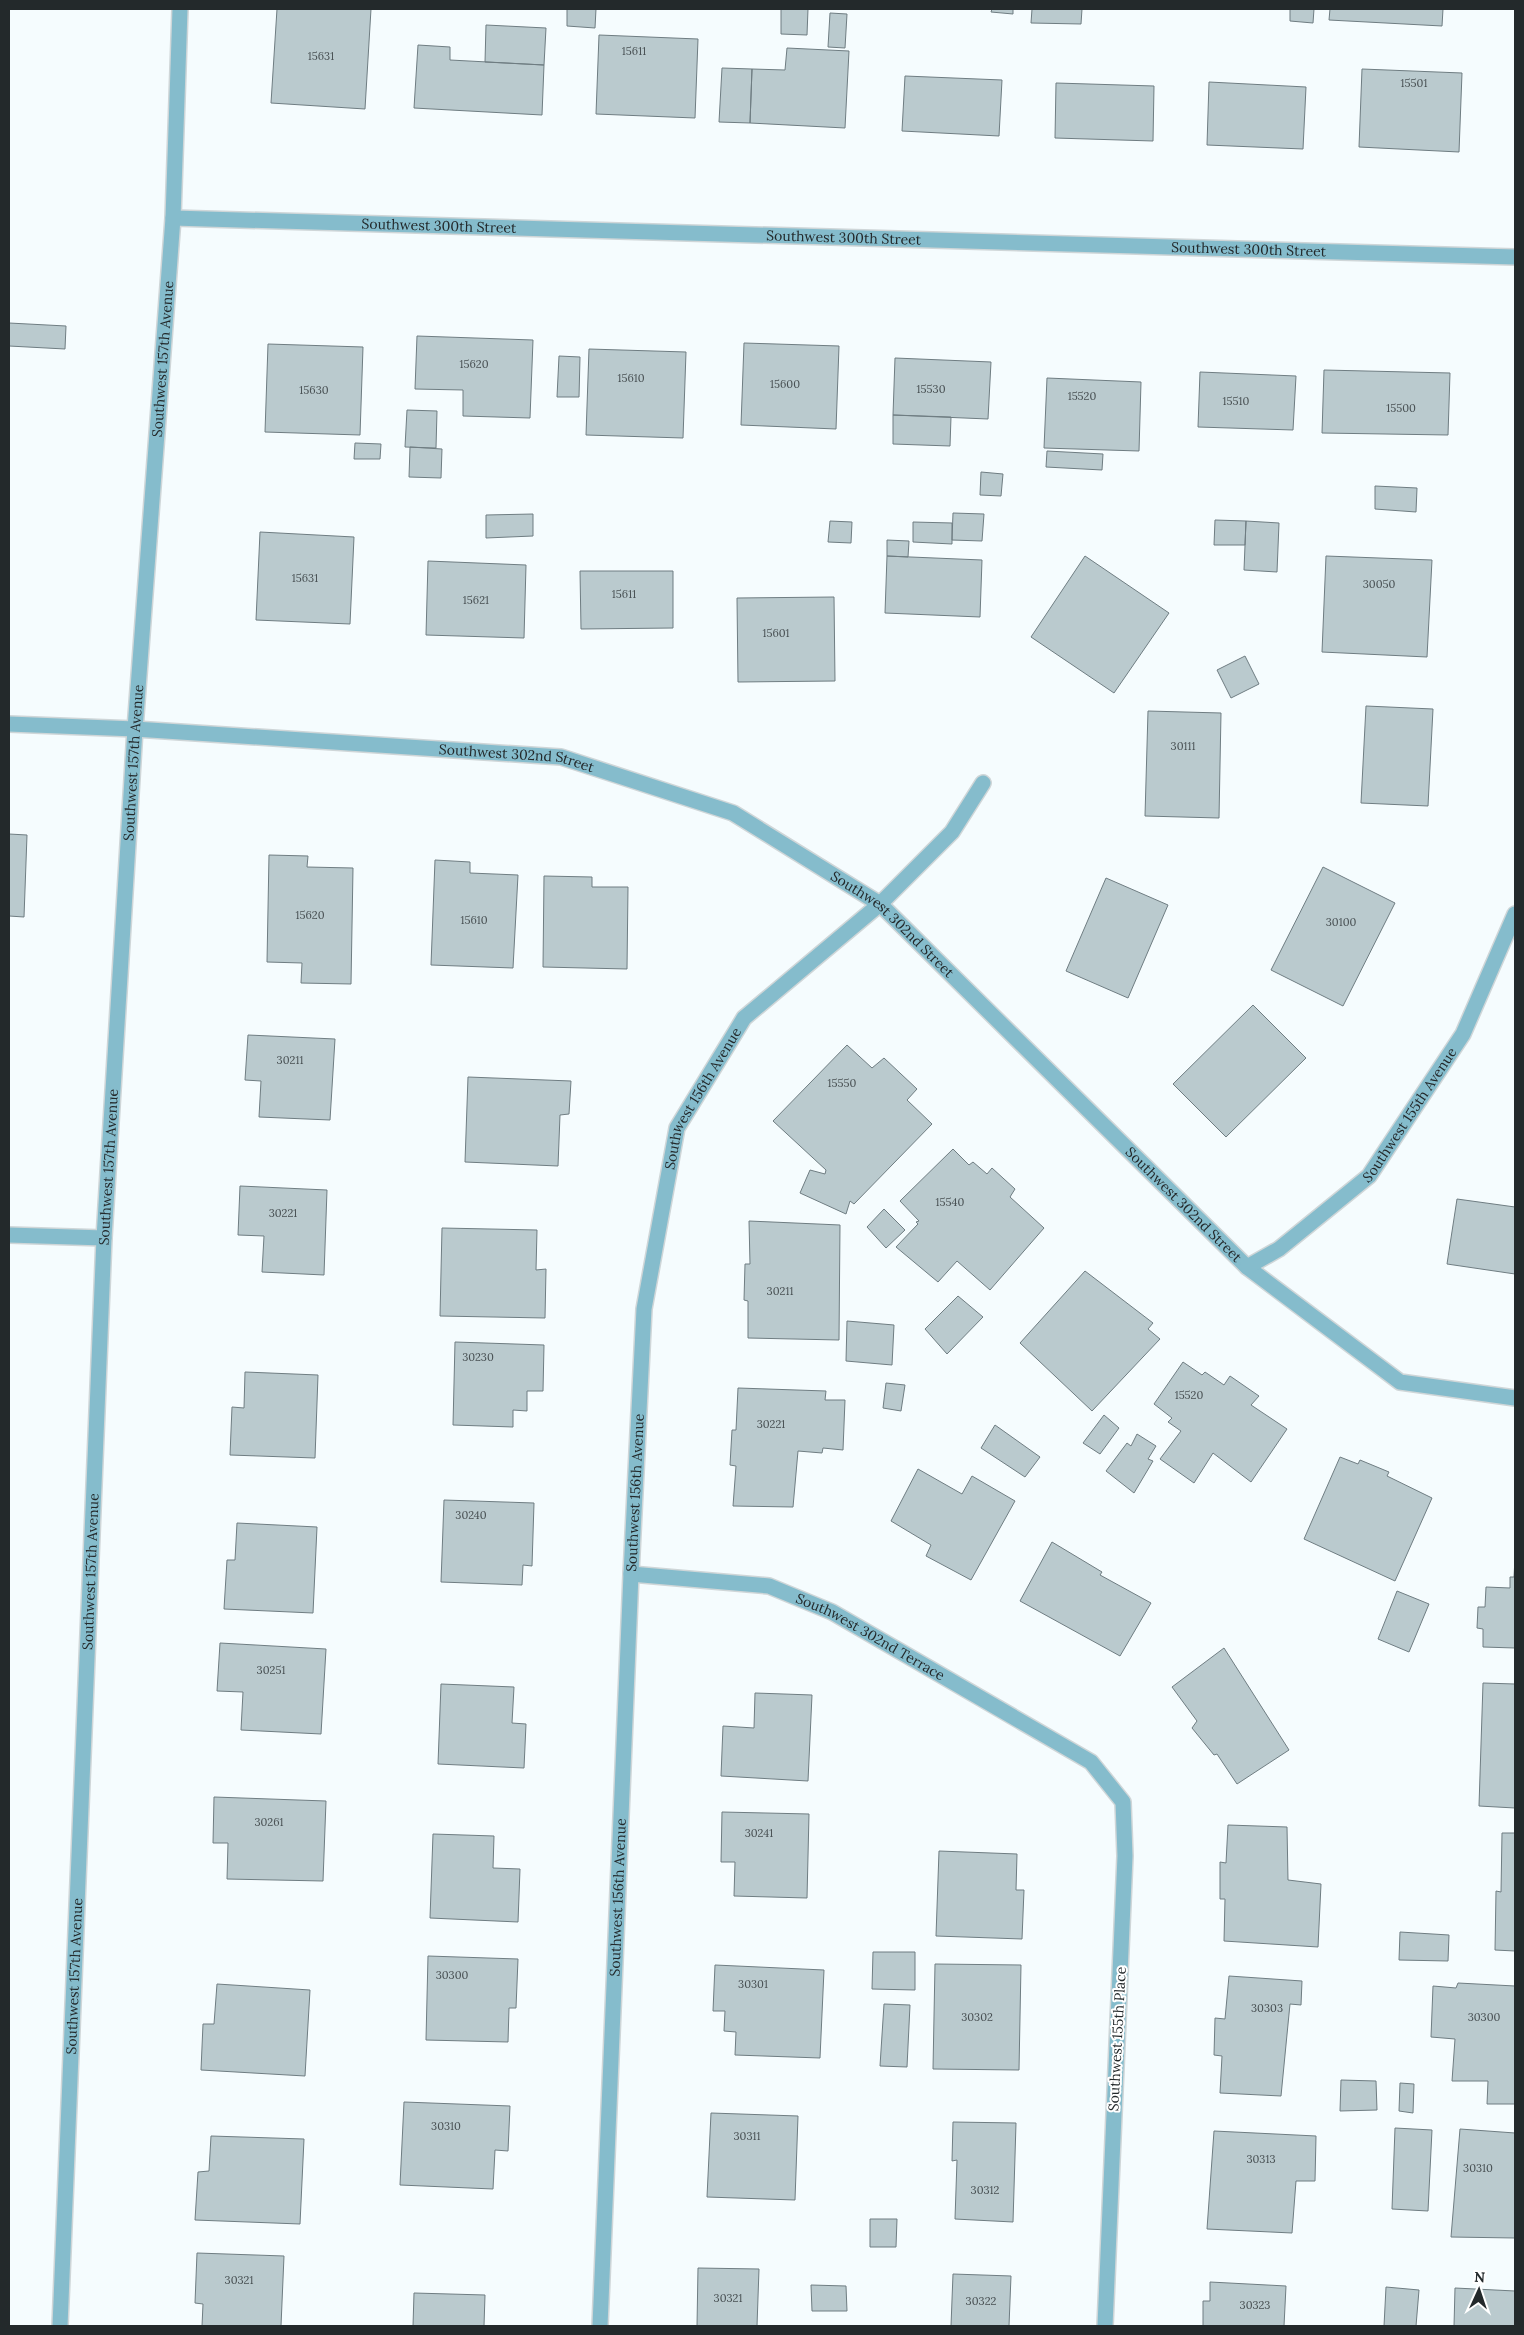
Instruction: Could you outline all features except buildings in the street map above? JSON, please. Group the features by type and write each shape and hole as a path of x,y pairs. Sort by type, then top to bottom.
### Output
{"street":[{"name":"Southwest 157th Avenue","path":"60,2326 104,1238 135,730 173,218 180,9"},
{"name":"Southwest 300th Street","path":"173,218 1515,257"},
{"name":"Southwest 302nd Street","path":"9,724 135,730 561,757 733,813 880,904 1247,1267 1400,1382 1515,1398"},
{"name":"Southwest 156th Avenue","path":"600,2326 631,1574 644,1308 677,1128 744,1018 880,904 952,832 983,783"},
{"name":"Southwest 155th Avenue","path":"1247,1267 1279,1248 1369,1176 1463,1034 1515,914"},
{"path":"9,1235 104,1238"},
{"name":"Southwest 302nd Terrace","path":"631,1574 769,1586 832,1612 1090,1762"},
{"name":"Southwest 155th Place","path":"1090,1762 1123,1802 1125,1856 1105,2326"}]}
